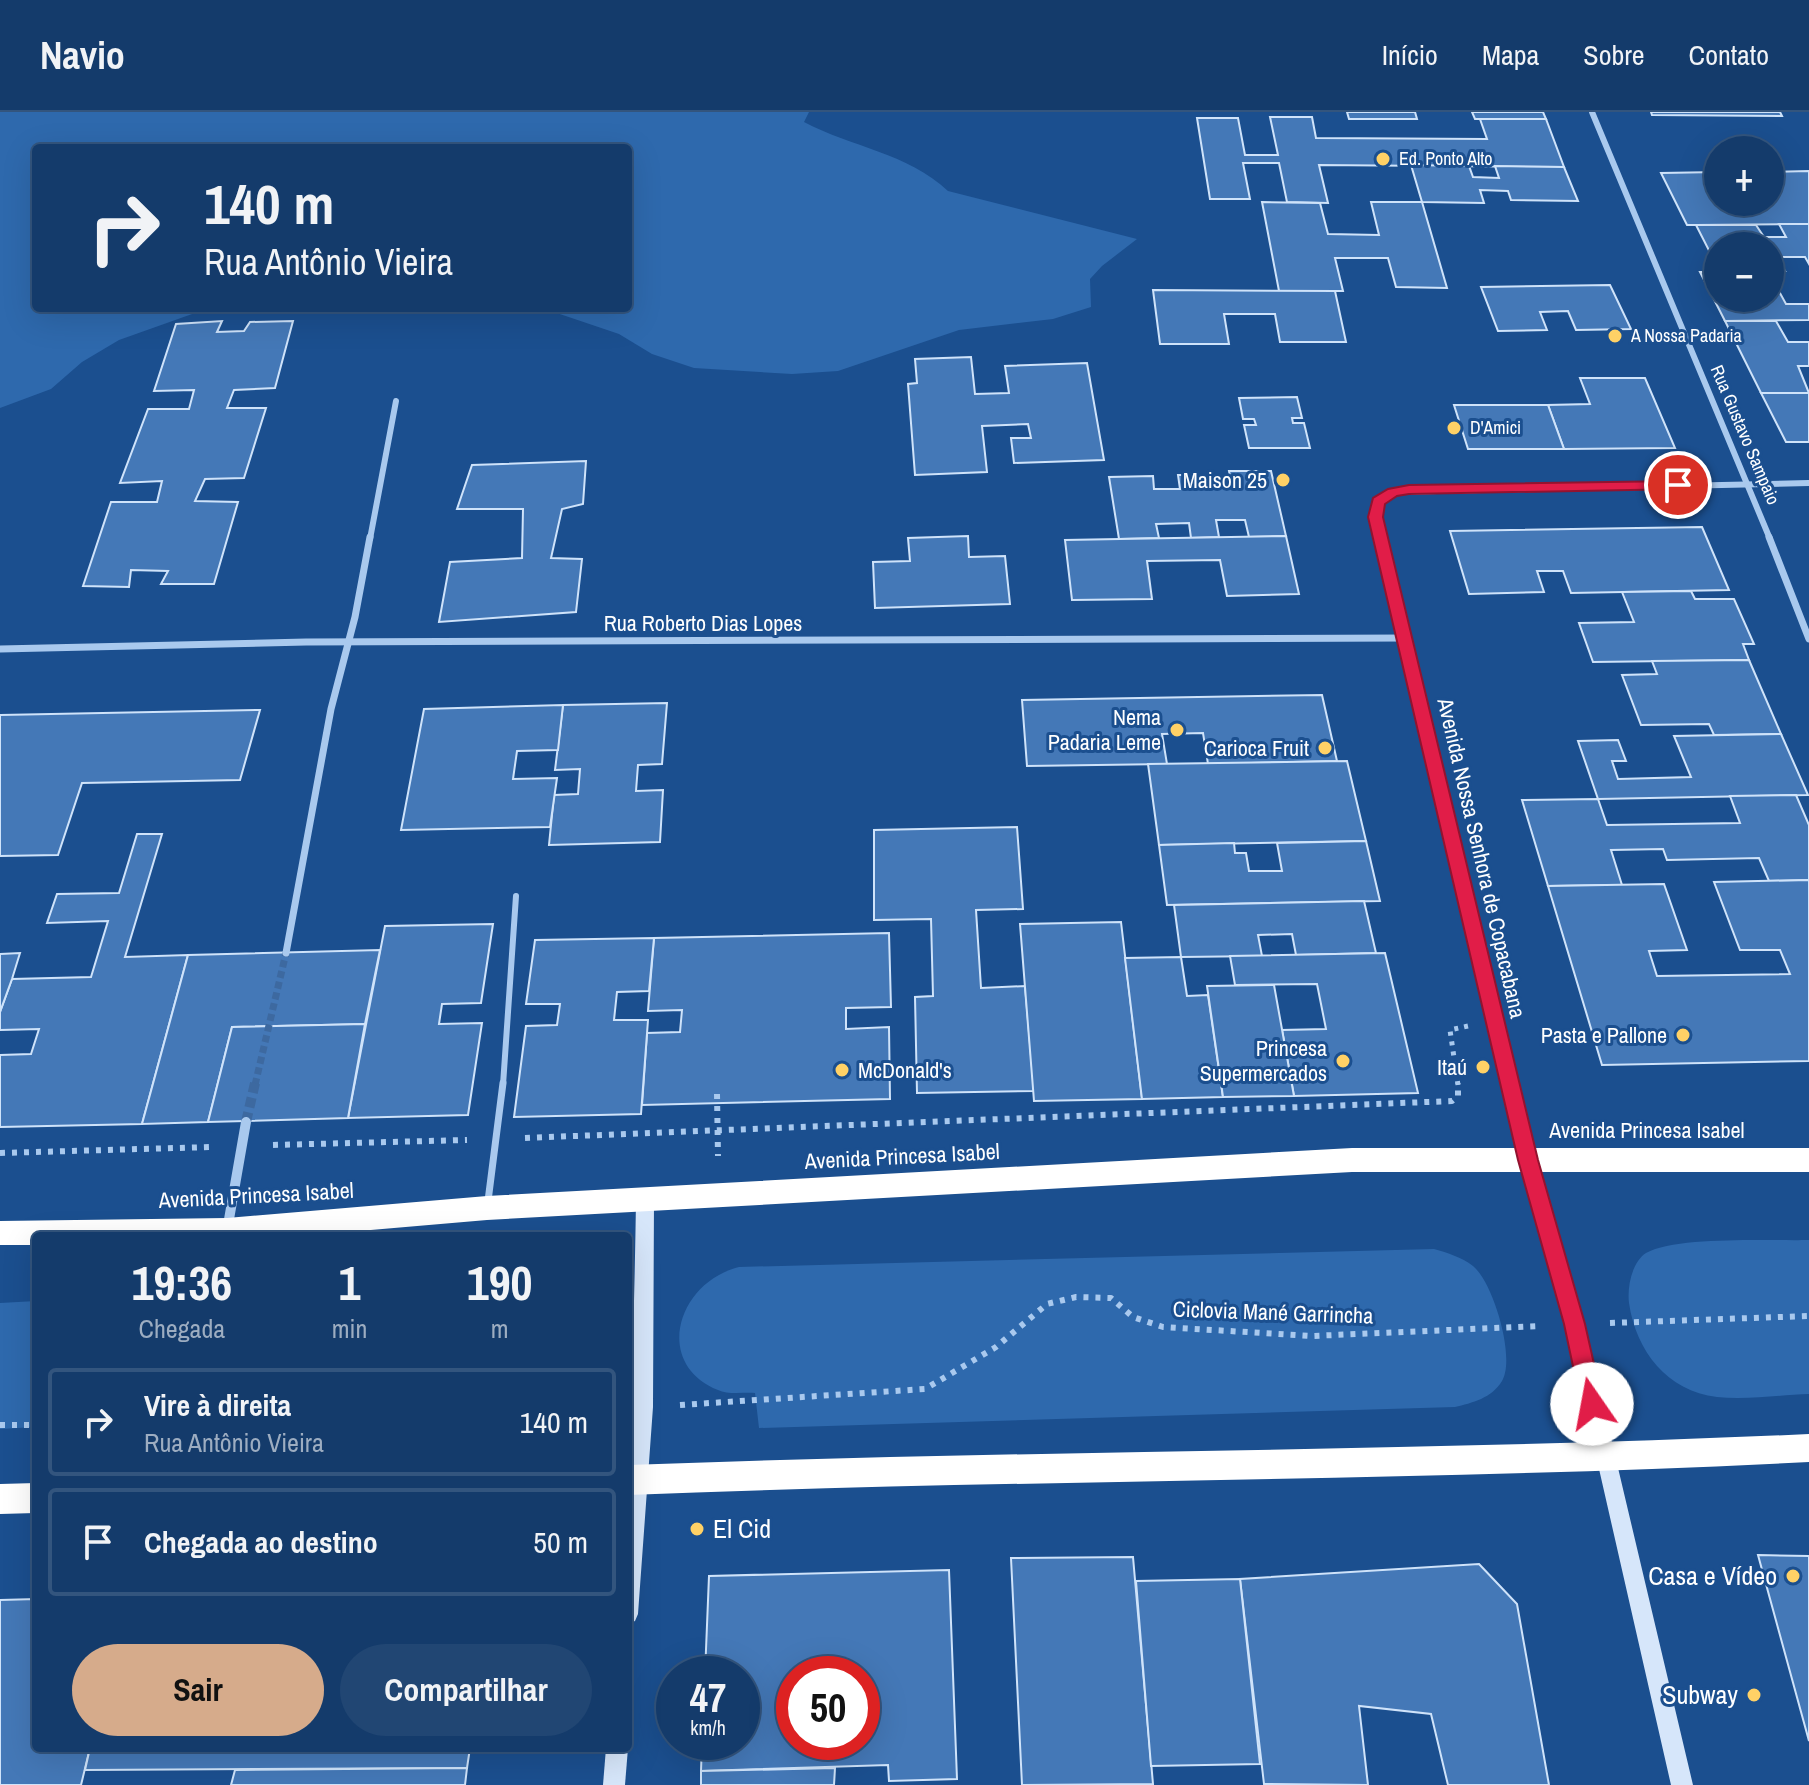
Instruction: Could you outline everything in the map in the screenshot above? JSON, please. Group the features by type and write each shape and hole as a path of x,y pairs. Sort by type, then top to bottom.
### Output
{"highway":[{"name":"Avenida Princesa Isabel","path":"76,1232 227,1230 487,1208 1352,1160 1809,1160"},
{"name":"Avenida Princesa Isabel","path":"0,1233 32,1233"},
{"path":"634,1480 806,1473 1603,1458 1809,1448"},
{"path":"0,1499 32,1498"}],"main road":[{"name":"Avenida Nossa Senhora de Copacabana","path":"1528,1160 1575,1324 1603,1458 1682,1785"},
{"path":"632,1525 643,1407 645,1200"},
{"path":"614,1785 617,1752"}],"street":[{"name":"Rua Gustavo Sampaio","path":"1592,112 1748,484 1809,639"},
{"path":"286,953 331,709 349,644 396,401"},
{"path":"1748,484 1809,483"},
{"name":"Avenida Nossa Senhora de Copacabana","path":"1528,1160 1376,517 1378,502 1393,492 1409,490 1748,484"},
{"name":"Rua Roberto Dias Lopes","path":"0,649 1406,638"},
{"path":"227,1230 246,1122"}],"lane":[{"path":"487,1208 498,1139 516,896"}],"path":[{"path":"0,1153 498,1139 1452,1101 1459,1091 1450,1030 1460,1025 1497,1027"},
{"path":"717,1094 718,1197"},
{"name":"Ciclovia Mané Garrincha","path":"643,1407 925,1389 996,1347 1047,1304 1076,1297 1111,1298 1133,1317 1163,1327 1312,1336 1809,1316"},
{"path":"0,1425 32,1425"}],"shaded area":[{"path":"0,112 809,112 804,122 897,159 932,178 948,191 1137,239 1090,279 1091,307 1053,319 959,330 838,371 792,374 694,368 652,354 619,334 554,312 632,312 632,144 32,144 32,312 198,312 119,340 82,362 51,389 0,408"},
{"path":"1809,1240 1809,1394 1717,1397 1683,1387 1657,1366 1639,1337 1629,1303 1632,1275 1641,1257 1679,1244"},
{"path":"1434,1249 1464,1260 1481,1275 1495,1303 1504,1339 1506,1370 1498,1387 1481,1399 1455,1407 759,1428 755,1393 722,1392 697,1378 685,1362 680,1343 681,1324 688,1305 718,1275 739,1267"},
{"path":"32,1301 32,1427 0,1429 0,1303"}],"building":[{"path":"1347,112 1415,112 1417,119 1349,119"},
{"path":"1472,112 1543,112 1546,119 1475,119"},
{"path":"1651,112 1780,112 1782,116 1652,115"},
{"name":"Ed. Ponto Alto","path":"1270,117 1312,117 1316,138 1487,139 1480,119 1546,119 1564,167 1319,165 1328,203 1287,202 1279,163 1243,163 1250,199 1210,199 1197,118 1238,118 1245,155 1278,155"},
{"path":"1411,165 1469,166 1473,177 1499,178 1495,166 1564,167 1578,201 1511,200 1508,191 1480,190 1484,203 1422,202"},
{"path":"1809,171 1809,224 1687,225 1661,173 1704,172 1704,216 1784,216 1784,172"},
{"path":"1262,202 1320,203 1328,234 1379,235 1371,202 1422,202 1447,288 1396,287 1388,258 1335,258 1343,291 1279,291"},
{"path":"1779,224 1809,224 1809,264 1805,257 1784,257 1786,237"},
{"path":"1696,225 1756,225 1761,232 1704,232 1704,241"},
{"path":"1610,285 1631,329 1576,330 1568,311 1540,312 1547,330 1498,331 1481,287"},
{"path":"1153,290 1335,291 1346,342 1280,342 1275,314 1224,314 1229,344 1160,344"},
{"path":"1784,300 1786,304 1809,304 1809,320 1725,321 1720,312 1784,312"},
{"path":"222,321 217,332 244,331 250,322 293,321 275,388 234,390 227,408 266,408 244,478 205,479 195,501 238,502 214,584 161,584 168,571 131,570 129,587 83,586 111,502 157,502 162,481 120,483 148,409 189,409 194,390 154,391 176,324"},
{"path":"1725,321 1776,321 1788,342 1809,342 1809,366 1798,366 1809,393 1761,393"},
{"path":"971,357 975,394 1009,393 1005,366 1087,363 1104,460 1014,463 1011,438 1031,438 1028,424 982,426 987,472 915,475 908,384 917,383 915,359"},
{"path":"1580,378 1645,378 1675,448 1564,449 1548,405 1590,404"},
{"path":"1761,393 1809,393 1809,442 1786,442"},
{"path":"1297,397 1302,418 1292,418 1293,423 1304,423 1310,448 1249,448 1244,425 1256,425 1254,419 1243,419 1239,398"},
{"path":"1454,405 1548,405 1564,449 1468,449"},
{"path":"586,461 583,504 562,509 551,558 582,559 576,612 439,622 450,562 522,558 523,509 457,509 472,465"},
{"path":"1229,471 1271,471 1286,536 1249,537 1245,520 1216,520 1219,537 1191,538 1189,523 1156,524 1159,538 1119,539 1109,477 1153,476 1154,489 1180,489 1178,475 1205,475 1207,486 1232,486"},
{"path":"1702,527 1729,590 1571,593 1563,571 1537,571 1544,592 1469,594 1450,531"},
{"path":"968,536 969,557 1005,556 1010,604 875,608 873,562 910,561 908,538"},
{"path":"1286,536 1299,594 1227,596 1220,560 1147,561 1152,599 1072,600 1065,540"},
{"path":"1691,591 1695,599 1734,599 1754,644 1743,644 1749,660 1593,662 1579,623 1634,622 1622,592"},
{"path":"1749,660 1781,734 1714,735 1709,724 1641,725 1622,675 1657,674 1652,661"},
{"path":"1322,695 1337,761 1208,764 1203,733 1162,734 1167,764 1027,766 1022,700"},
{"path":"667,703 662,764 638,765 636,791 663,790 660,842 549,845 554,795 578,794 580,769 555,770 563,705"},
{"path":"563,705 558,750 517,751 513,779 557,778 550,827 401,830 424,709"},
{"path":"260,710 240,780 82,783 58,855 0,856 0,715"},
{"path":"1781,734 1808,795 1598,799 1578,741 1618,740 1626,761 1612,761 1618,779 1691,777 1674,736"},
{"path":"1347,761 1366,841 1159,845 1148,764"},
{"path":"1796,795 1809,825 1809,880 1769,881 1759,858 1667,860 1663,849 1611,850 1622,885 1548,886 1522,800 1598,799 1607,825 1740,823 1730,796"},
{"path":"1017,827 1023,909 976,910 981,988 1025,986 1034,1091 917,1093 915,997 933,996 931,919 874,920 874,830"},
{"path":"137,834 162,834 125,957 188,955 142,1124 0,1127 0,1055 31,1054 39,1029 0,1030 0,1012 12,979 91,977 108,921 47,923 57,894 119,893"},
{"path":"1366,841 1380,901 1167,905 1159,845 1234,843 1235,853 1246,853 1249,871 1282,871 1277,843"},
{"path":"1809,880 1809,1061 1602,1065 1548,886 1664,884 1687,950 1649,951 1657,976 1790,974 1780,950 1740,950 1714,882"},
{"path":"1364,901 1376,953 1296,955 1292,934 1258,935 1262,956 1181,957 1174,905"},
{"path":"1121,922 1142,1099 1034,1101 1020,924"},
{"path":"493,924 481,1003 442,1004 439,1024 482,1023 468,1115 348,1118 385,926"},
{"path":"889,933 891,1007 846,1008 846,1029 889,1027 890,1099 642,1105 647,1033 680,1032 682,1010 648,1011 654,938"},
{"path":"654,938 649,991 617,992 614,1020 648,1020 641,1114 514,1117 526,1026 557,1025 560,1004 526,1004 535,940"},
{"path":"380,950 365,1024 232,1027 208,1122 142,1124 188,955"},
{"path":"20,953 12,979 0,1012 0,954"},
{"path":"1385,953 1418,1093 1294,1096 1282,1030 1326,1029 1317,984 1235,985 1230,956"},
{"path":"1181,957 1187,996 1208,995 1223,1097 1142,1099 1125,958"},
{"path":"1274,985 1294,1096 1223,1097 1207,986"},
{"path":"365,1024 348,1118 208,1122 232,1027"},
{"path":"1758,1555 1809,1556 1809,1741"},
{"path":"1133,1557 1153,1784 1022,1785 1011,1558"},
{"path":"1479,1564 1517,1604 1549,1785 1448,1785 1431,1714 1359,1706 1368,1785 1264,1784 1240,1579"},
{"path":"949,1570 957,1779 889,1781 888,1765 701,1771 701,1760 760,1760 760,1656 706,1656 709,1576"},
{"path":"1240,1579 1260,1764 1151,1766 1136,1581"},
{"path":"32,1599 32,1752 89,1752 81,1785 0,1785 0,1600"},
{"path":"89,1752 469,1752 467,1768 85,1770"},
{"path":"467,1768 465,1785 231,1785 235,1770"},
{"path":"835,1768 834,1785 701,1785 701,1771"}],"tunnel":[{"path":"255,1085 286,953"},
{"path":"246,1122 255,1083"}],"place":[{"name":"Ed. Ponto Alto","path":"1383,159"},
{"name":"A Nossa Padaria","path":"1615,336"},
{"name":"D'Amici","path":"1454,428"},
{"name":"Maison 25","path":"1283,480"},
{"name":"Nema Padaria Leme","path":"1177,730"},
{"name":"Carioca Fruit","path":"1325,748"},
{"name":"Pasta e Pallone","path":"1683,1035"},
{"name":"Princesa Supermercados","path":"1343,1061"},
{"name":"Itaú","path":"1483,1067"},
{"name":"McDonald's","path":"842,1070"},
{"name":"El Cid","path":"697,1529"},
{"name":"Casa e Vídeo","path":"1793,1576"},
{"name":"Subway","path":"1754,1695"}],"route":[{"path":"1592,1404 1575,1324 1528,1160 1376,517 1378,502 1393,492 1409,490 1678,485"}]}
